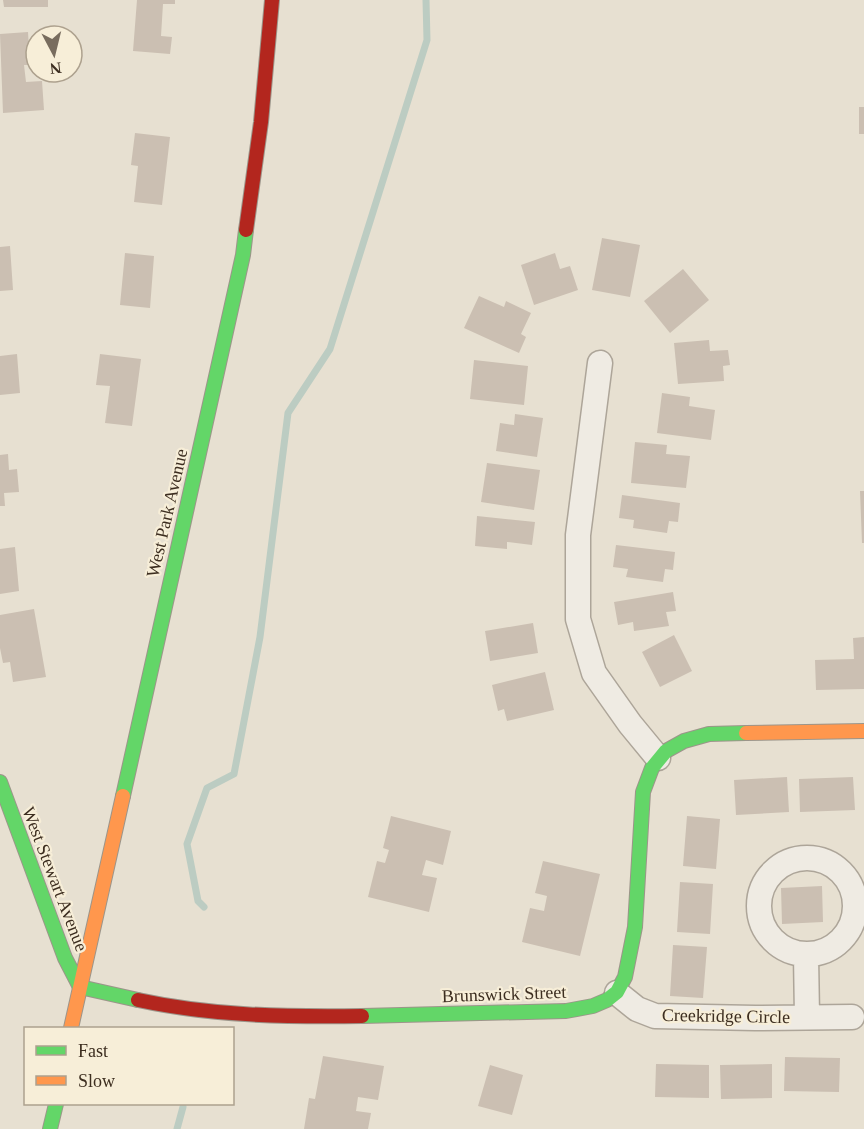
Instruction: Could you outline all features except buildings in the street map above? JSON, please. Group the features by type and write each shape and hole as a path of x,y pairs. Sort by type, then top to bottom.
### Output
{"street":[{"name":"West Park Avenue","path":"71,1027 243,255 261,122 272,0"},
{"path":"600,363 578,535 578,620 594,673 658,759"},
{"path":"617,993 627,970 633,942 643,792 649,771 658,759 672,746 689,738 709,734 864,731"},
{"name":"West Stewart Avenue","path":"0,782 65,958 80,987"},
{"path":"813,858 826,862 848,880 855,908 852,922 845,935 835,945 822,951 806,954 781,946 770,937 762,925 759,897 764,883 778,867 798,859 813,858"},
{"name":"Creekridge Circle","path":"806,954 807,1017"},
{"name":"Brunswick Street","path":"80,987 170,1007 233,1015 303,1017 566,1011 593,1005 617,993"},
{"name":"Creekridge Circle","path":"617,993 637,1010 655,1016 852,1017"},
{"path":"50,1129 56,1105"}],"waterway":[{"path":"204,907 198,901 187,844 207,788 234,774 260,637 288,413 330,349 427,40 426,0"},
{"path":"177,1129 183,1107"}],"traffic: fast":[{"path":"123,796 243,255 246,230"},
{"path":"362,1016 566,1011 593,1006 607,1000 617,992 625,977 635,927 643,792 652,768 666,751 684,741 709,734 746,733"},
{"path":"0,782 65,958 80,987 138,1000"},
{"path":"50,1129 56,1105"}],"traffic: slow":[{"path":"746,733 864,731"},
{"path":"71,1027 123,796"}],"traffic: jam":[{"path":"246,230 261,122 272,0"},
{"path":"138,1000 221,1012 362,1016"}]}
